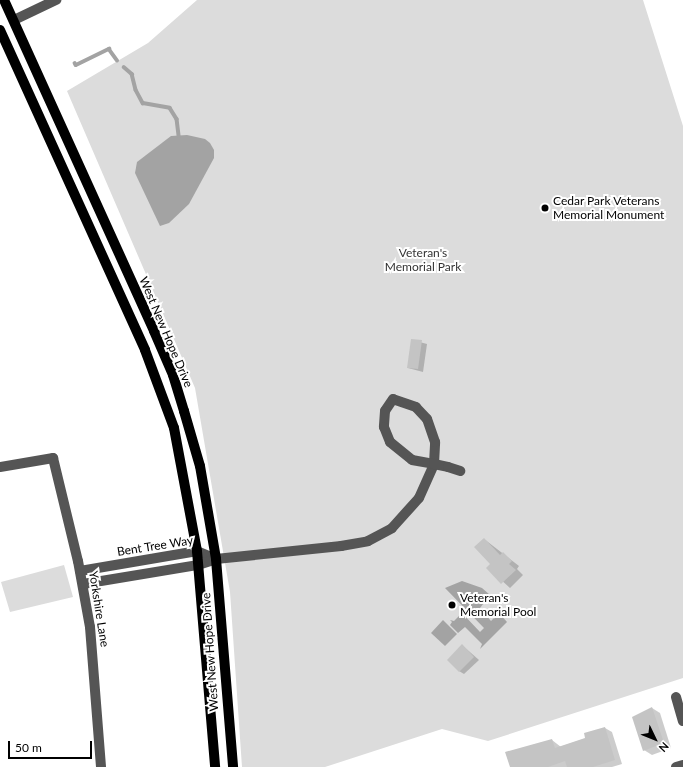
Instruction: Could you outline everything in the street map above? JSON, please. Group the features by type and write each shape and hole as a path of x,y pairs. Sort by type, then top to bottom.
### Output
{"main road":[{"name":"West New Hope Drive","path":"4,0 173,375 200,466 216,559 233,767"},
{"name":"West New Hope Drive","path":"0,30 155,375 174,428 197,551 215,767"}],"street":[{"path":"14,20 56,0"},
{"path":"83,584 198,565 216,559 237,559 368,541 392,528 419,498 434,464 435,442 427,419 416,407 393,399 385,411 384,427 390,442 412,460 434,464 460,471"},
{"name":"Yorkshire Lane","path":"0,467 53,458 83,584 94,666 101,767"},
{"name":"Bent Tree Way","path":"80,571 197,551 216,559"},
{"path":"676,697 683,721"},
{"path":"676,767 683,765"}],"green space":[{"name":"Veteran's Memorial Park","path":"197,0 643,0 683,126 683,678 488,741 442,729 325,767 242,767 230,592 195,388 67,91 148,43"},
{"path":"64,565 73,597 10,612 1,582"}],"shaded area":[{"path":"187,135 205,139 210,143 214,150 214,158 189,204 169,223 160,226 135,173 137,162 171,136"},
{"path":"462,581 482,588 490,595 480,608 491,621 499,613 507,622 480,649 482,644 465,627 458,633 450,625 452,622 450,620 454,621 462,613 480,632 484,628 445,588"},
{"path":"443,620 457,634 445,646 431,633"}],"building":[{"path":"411,339 422,340 418,369 407,368"},
{"path":"484,538 500,555 503,552 512,561 509,564 516,570 501,584 486,568 490,564 474,547"},
{"path":"462,644 474,657 459,672 447,660"},
{"path":"652,707 664,743 643,751 632,717"},
{"path":"605,727 615,760 593,767 567,767 565,761 548,767 510,767 505,752 552,739 555,748 585,738 584,733"}],"waterway":[{"path":"75,63 76,65 109,49 117,60"},
{"path":"124,67 132,74 136,90 143,103 170,108 177,119 179,136"}],"place":[{"name":"Cedar Park Veterans Memorial Monument","path":"545,208"},
{"name":"Veteran's Memorial Pool","path":"452,605"}]}
